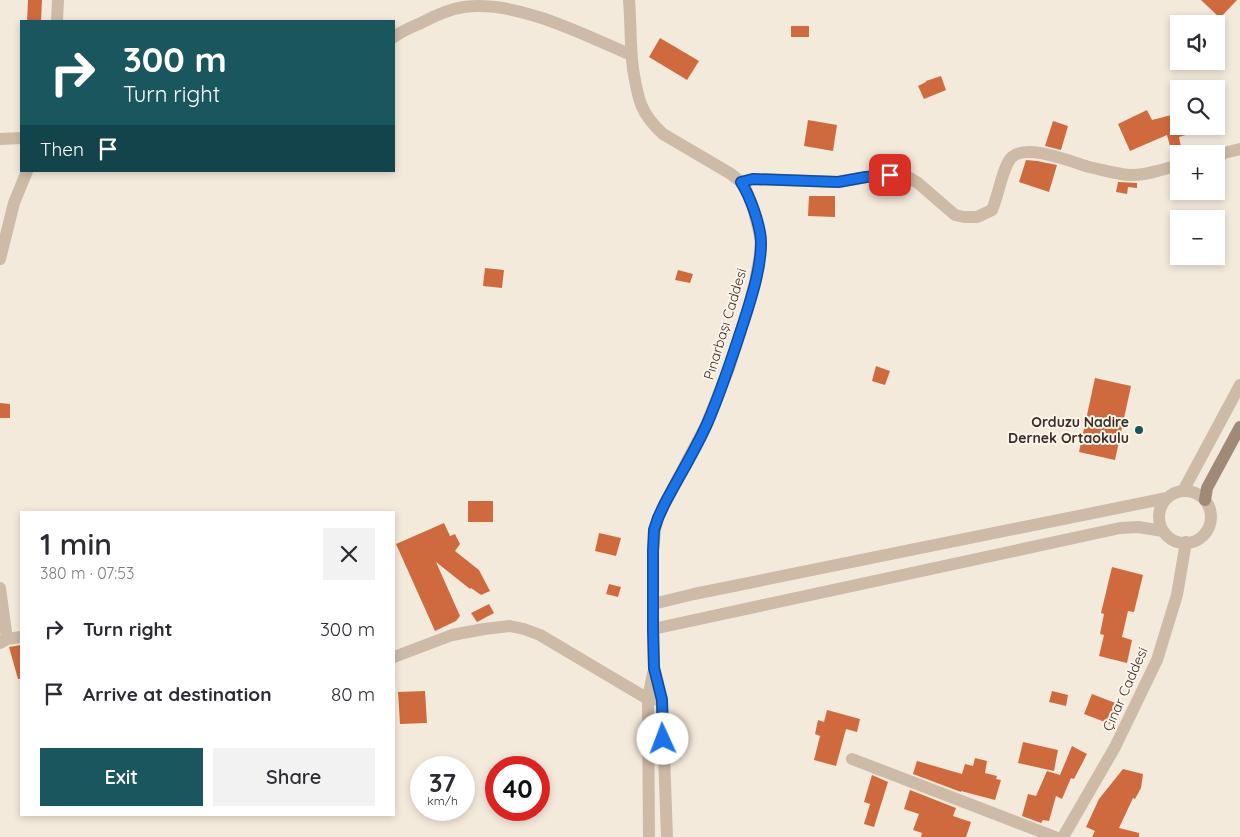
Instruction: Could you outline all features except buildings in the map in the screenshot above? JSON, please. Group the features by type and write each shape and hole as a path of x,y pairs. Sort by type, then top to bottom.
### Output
{"main road":[{"path":"1205,500 1207,488 1240,427"}],"street":[{"path":"57,20 58,0"},
{"name":"Pınarbaşı Caddesi","path":"628,0 635,86 645,113 654,126 663,134 723,169 741,182 753,207 761,240 755,282 729,368 706,425 658,518 654,530 654,668 648,699 649,837"},
{"path":"395,36 435,15 463,7 489,6 544,18 631,55"},
{"path":"0,139 20,138"},
{"path":"1225,153 1240,149"},
{"path":"741,182 753,179 838,182 890,175 908,178 918,183 955,215 977,217 992,210 1008,161 1014,155 1024,152 1049,154 1118,174 1134,175 1170,167"},
{"path":"0,259 14,202 27,172"},
{"path":"1183,491 1240,385"},
{"path":"1183,491 1191,492 1205,500 1211,515 1207,530 1201,537 1186,542 1177,541 1163,531 1159,514 1167,498 1174,493 1183,491"},
{"path":"653,604 1167,498"},
{"path":"653,629 1120,528 1138,527 1163,531"},
{"name":"Çınar Caddesi","path":"1063,837 1116,747 1157,660 1176,595 1186,542"},
{"path":"0,588 3,641 20,637"},
{"path":"395,657 452,635 510,626 540,635 648,699 662,700"},
{"name":"Pınarbaşı Caddesi","path":"654,668 662,700 666,837"},
{"path":"852,759 1055,837"}],"place":[{"name":"Orduzu Nadire Dernek Ortaokulu","path":"1139,430"}],"route":[{"path":"663,739 662,700 654,668 654,530 664,505 706,425 729,368 755,282 761,240 753,207 741,182 753,179 838,182 890,175"}]}
